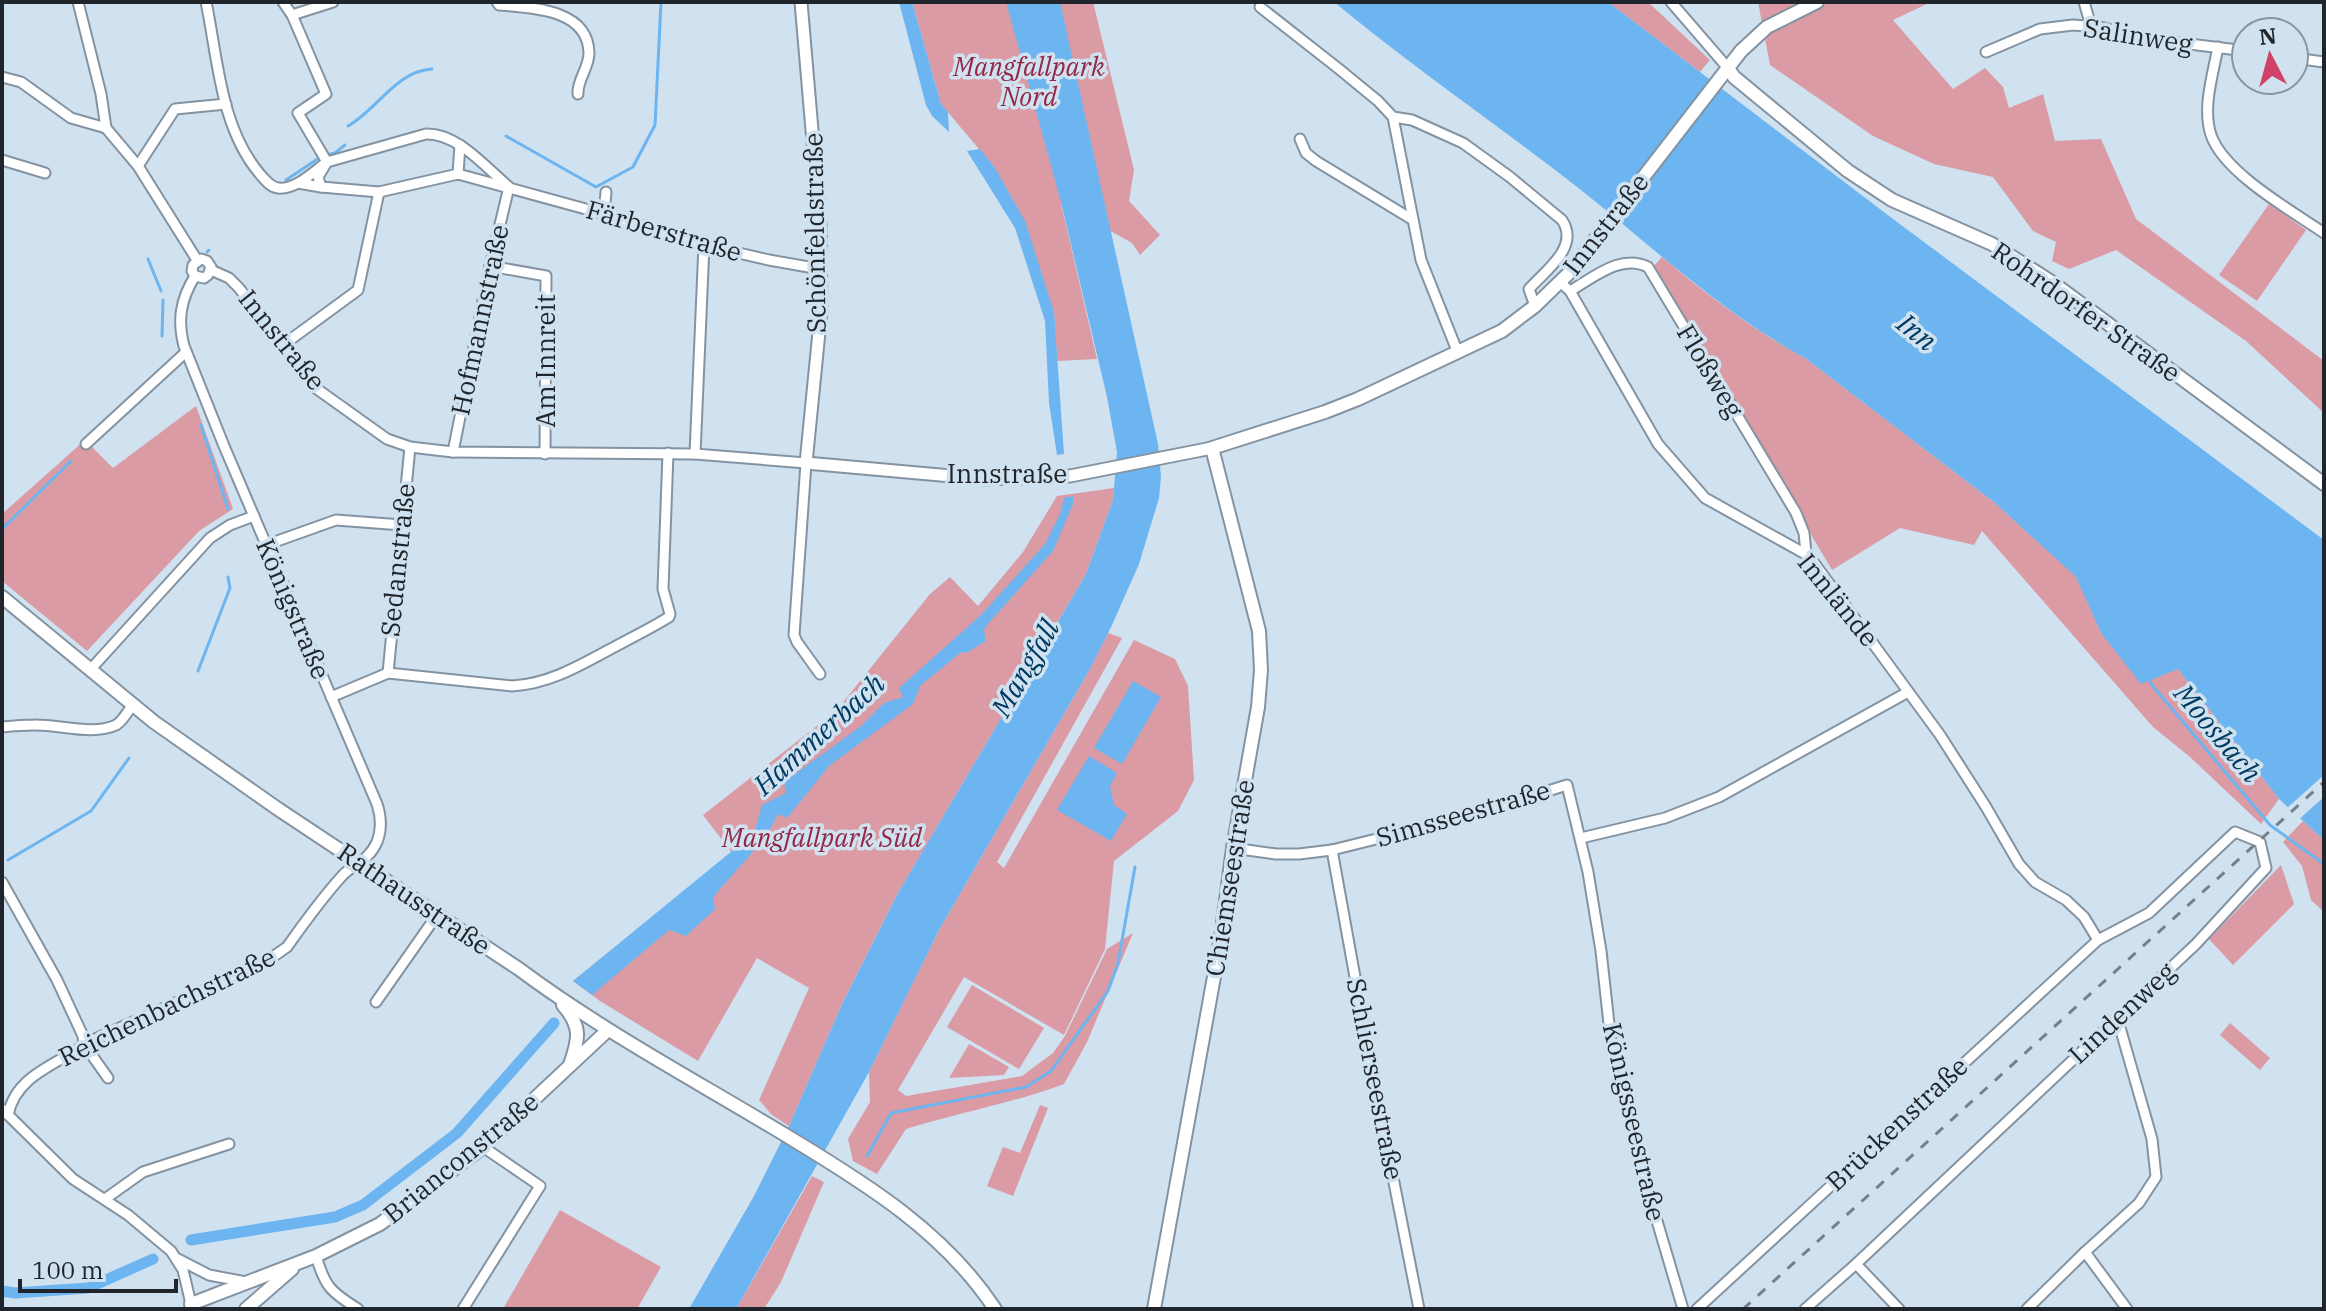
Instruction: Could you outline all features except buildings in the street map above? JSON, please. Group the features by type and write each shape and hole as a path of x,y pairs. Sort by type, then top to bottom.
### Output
{"main road":[{"name":"Innstraße","path":"1212,448 1336,408 1458,353 1502,331 1565,287 1602,229 1741,51 1767,27 1817,2"},
{"name":"Rohrdorfer Straße","path":"1727,67 1734,77 1848,171 1892,200 1992,244 2053,283 2324,484"},
{"name":"Chiemseestraße","path":"1154,1309 1221,938 1258,707 1261,670 1259,631 1212,448"},
{"name":"Rathausstraße","path":"2,597 132,706 361,864 608,1030 847,1172 943,1245 967,1270 995,1309"},
{"path":"557,997 570,1014 578,1032 569,1068"},
{"name":"Brianconstraße","path":"192,1307 246,1282 316,1256 380,1224 483,1147 608,1030"},
{"name":"Brianconstraße","path":"246,1309 299,1263"}],"street":[{"path":"78,2 101,94 106,128 138,166 197,260"},
{"path":"138,166 175,109 226,104 206,2"},
{"path":"283,2 292,15 326,94 298,113 324,157 318,177 321,187"},
{"path":"292,15 333,2"},
{"path":"497,2 499,5 555,12 577,26 585,38 589,56 584,77 577,85 578,94"},
{"name":"Schönfeldstraße","path":"801,2 820,223 821,312 806,463"},
{"path":"1671,2 1727,67"},
{"path":"2084,2 2091,26"},
{"path":"1260,7 1359,85 1393,117 1412,120 1463,143 1562,220 1568,229 1567,247 1529,289 1535,306"},
{"name":"Salinweg","path":"1986,52 2040,29 2073,25 2149,39 2230,49"},
{"path":"2218,47 2208,105 2211,135 2229,162 2248,181 2324,233"},
{"path":"2,77 21,82 71,118 106,128"},
{"name":"Färberstraße","path":"226,104 242,148 266,181 279,188 298,183 379,192 458,174 704,245 820,269"},
{"path":"1393,117 1421,260 1458,353"},
{"name":"Färberstraße","path":"298,183 324,157 434,134 460,145 509,187"},
{"path":"1300,139 1306,153 1316,161 1413,220"},
{"path":"458,174 460,145"},
{"path":"2,160 45,173"},
{"name":"Hofmannstraße","path":"453,452 509,187"},
{"path":"283,345 358,290 379,192"},
{"path":"604,214 606,192"},
{"path":"695,454 704,245"},
{"path":"197,260 207,261 211,270 204,278 195,276 192,268 197,260"},
{"name":"Floßweg","path":"1565,287 1618,264 1629,262 1648,267 1796,513 1804,533 1806,553"},
{"name":"Am Innreit","path":"490,266 546,276 545,454"},
{"name":"Innstraße","path":"211,270 234,283 317,389 387,439 410,447 453,452 695,454 985,479 1070,476 1212,448"},
{"name":"Königstraße","path":"195,276 180,313 179,329 186,352 379,813 381,828 376,845 361,864"},
{"name":"Innlände","path":"1565,287 1658,444 1705,498 1806,553 1940,735 2019,864 2035,882 2066,900 2084,917 2098,940"},
{"path":"86,444 186,352"},
{"name":"Sedanstraße","path":"388,673 410,447"},
{"path":"331,697 388,673 512,686 530,685 582,664 669,617 663,589 668,453"},
{"path":"806,463 794,635 820,674"},
{"path":"90,670 210,538 230,525 254,516"},
{"path":"266,545 341,519 402,525"},
{"path":"1581,838 1665,818 1719,797 1908,692"},
{"path":"2,727 35,724 75,729 108,727 117,725 132,706"},
{"name":"Simsseestraße","path":"1233,848 1276,854 1332,850 1465,817 1567,785 1581,838"},
{"name":"Lindenweg","path":"1805,1309 2196,944 2266,868 2260,842 2235,832 2149,913 2098,940"},
{"name":"Königsseestraße","path":"1581,838 1601,951 1611,1042 1652,1204 1683,1309"},
{"name":"Schlierseestraße","path":"1332,850 1419,1309"},
{"name":"Reichenbachstraße","path":"5,1112 27,1080 84,1044 272,959 287,947 345,872 361,864"},
{"path":"2,882 57,980 84,1044 108,1078"},
{"path":"376,1002 437,915"},
{"name":"Brückenstraße","path":"1697,1309 2098,940"},
{"path":"2027,1309 2139,1203 2156,1177 2152,1139 2117,1017"},
{"path":"5,1112 73,1179 128,1215 178,1259 209,1275 246,1282"},
{"path":"105,1199 143,1172 229,1144"},
{"path":"463,1309 540,1186 483,1147"},
{"path":"2085,1252 2127,1309"},
{"path":"316,1256 321,1273 334,1294 358,1309"},
{"path":"178,1259 192,1307"},
{"path":"1856,1264 1899,1309"}],"green space":[{"name":"Mangfallpark Nord","path":"912,2 1093,2 1134,170 1129,201 1160,235 1140,255 1132,243 1061,203 1097,359 1057,361 1054,312 995,168 941,104"},
{"path":"1608,2 1648,2 1710,60 1700,72"},
{"path":"1758,2 1931,2 1893,20 1953,89 1985,68 2003,87 2009,108 2043,94 2055,141 2101,139 2136,219 2324,361 2324,413 2246,341 2116,250 2069,269 2052,261 2056,242 2033,231 1993,177 1934,164 1873,136 1770,65"},
{"path":"2269,204 2306,230 2257,301 2219,275"},
{"path":"1662,257 1731,311 1805,358 1995,503 2077,577 2101,633 2178,669 2279,799 2261,824 2190,757 2153,727 1982,531 1974,545 1900,528 1832,570 1653,267"},
{"path":"196,406 233,509 199,531 87,651 2,581 2,514 85,440 113,468"},
{"name":"Mangfallpark Süd","path":"1114,488 1113,500 1086,574 898,893 842,1004 789,1126 772,1115 759,1100 809,988 757,958 698,1061 573,981 732,853 703,815 836,711 930,594 950,577 978,606 1023,552 1057,496"},
{"path":"1108,633 1122,638 997,862 1004,868 1134,640 1175,659 1188,686 1194,780 1178,811 1114,861 1105,949 1064,1035 964,977 898,1090 906,1096 1022,1076 1053,1053 1065,1036 1107,949 1133,933 1087,1042 1064,1084 906,1129 877,1174 853,1161 848,1139 870,1102 869,1072 939,930"},
{"path":"2303,821 2324,840 2324,912 2311,900 2302,866 2283,842"},
{"path":"2281,865 2294,904 2233,965 2209,939"},
{"path":"972,985 1044,1028 1019,1069 947,1027"},
{"path":"2230,1023 2270,1058 2260,1070 2220,1035"},
{"path":"969,1044 1009,1067 1004,1075 949,1078"},
{"path":"1040,1105 1048,1108 1013,1196 987,1186 1003,1147 1020,1153"},
{"path":"812,1176 824,1182 781,1282 764,1309 736,1309"},
{"path":"560,1210 661,1267 637,1309 503,1309"}],"water":[{"path":"899,2 912,2 941,104 948,112 949,132 932,116 926,105"},
{"path":"1006,2 1060,2 1158,444 1159,498 1139,564 1091,667 939,930 869,1072 736,1309 689,1309 754,1196 789,1126 842,1004 898,893 1086,574 1113,500 1117,452 1107,397 1061,202"},
{"name":"Inn","path":"1334,2 1608,2 2324,540 2324,840 2279,799 2178,669 2141,684 2101,633 2076,577 1995,503 1805,358 1745,321 1689,279 1581,190"},
{"path":"980,149 995,168 1025,221 1054,312 1064,454 1057,455 1049,403 1045,321 1015,228 967,151"},
{"path":"1073,496 1073,504 1053,551 987,625 984,630 986,641 968,652 960,653 920,686 913,704 829,766 787,818 778,814 766,837 713,897 715,909 686,936 669,930 592,995 573,981 754,833 762,805 786,793 784,782 861,726 884,703 903,697 899,688 981,615 1045,544 1060,514 1064,498"},
{"path":"1133,681 1161,697 1122,764 1094,748"},
{"path":"1089,756 1117,773 1110,786 1114,805 1127,814 1111,841 1057,810"}],"pier":[{"path":"2324,775 2324,797 2297,821 2285,810"}],"waterway":[{"path":"506,136 596,187 633,167 655,125 661,2"},
{"path":"348,126 408,76 432,69"},
{"path":"286,180 345,145"},
{"path":"148,259 161,291"},
{"path":"162,336 163,300"},
{"path":"201,425 228,509"},
{"path":"2,529 71,461"},
{"path":"198,671 230,588 228,577"},
{"name":"Moosbach","path":"2150,679 2151,684 2270,825 2324,864"},
{"path":"8,860 91,811 129,758"},
{"path":"867,1156 891,1113 1026,1087 1051,1071 1108,991 1118,963 1135,867"},
{"name":"Hammerbach","path":"191,1240 335,1217 363,1205 457,1133 554,1023"},
{"name":"Hammerbach","path":"2,1291 15,1293 88,1288 153,1259"}],"railway":[{"path":"1743,1309 2324,782"}],"water label":[{"name":"Mangfall","path":"1025,668"}]}
